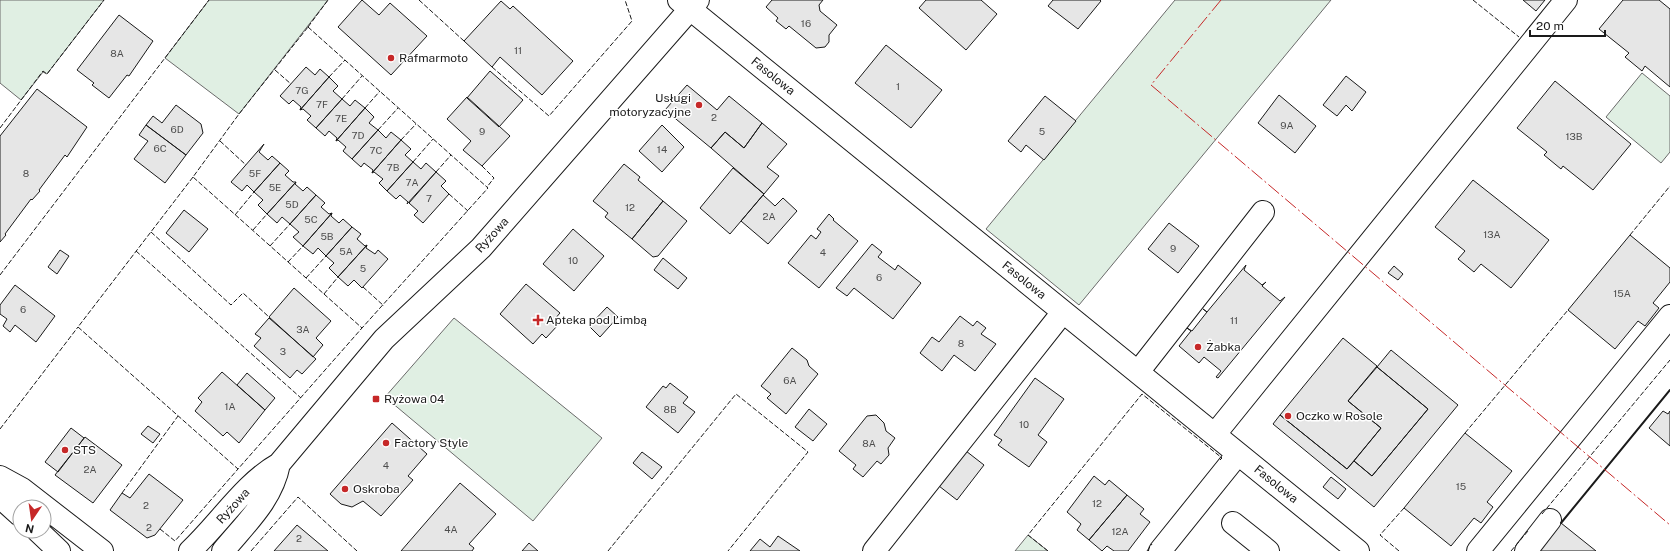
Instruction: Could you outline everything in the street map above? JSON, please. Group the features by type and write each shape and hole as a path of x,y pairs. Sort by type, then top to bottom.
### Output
{"street":[{"path":"1214,434 1566,0"},
{"name":"Fasolowa","path":"689,3 1063,312 1358,551"},
{"name":"Ryżowa","path":"190,551 210,532 262,474 279,464 384,339 481,248 689,3"},
{"path":"1138,372 1263,212"},
{"path":"874,551 1063,312"},
{"path":"1478,551 1670,316"},
{"path":"1160,551 1238,454"},
{"name":"Ryżowa","path":"223,551 264,501 274,485 279,464"},
{"path":"0,477 22,489 102,551"},
{"path":"0,497 12,508"},
{"path":"1526,551 1550,520"},
{"path":"1233,524 1268,551"},
{"path":"46,539 59,551"}],"green space":[{"path":"0,0 104,0 47,74 43,72 21,100 0,83"},
{"path":"209,0 328,0 239,114 165,58"},
{"path":"1175,0 1331,0 1079,305 986,229"},
{"path":"1642,73 1670,96 1670,152 1661,163 1606,117"},
{"path":"454,318 602,438 533,521 385,397"},
{"path":"1028,535 1048,551 1015,551"}],"building":[{"path":"362,0 379,15 390,3 427,36 391,75 338,27"},
{"path":"772,0 823,0 819,5 820,11 837,25 829,35 829,42 825,47 816,48 789,26 786,29 776,21 778,18 766,7"},
{"path":"926,0 981,0 997,14 966,50 919,8"},
{"path":"1053,0 1101,1 1078,29 1048,6"},
{"path":"1523,0 1545,0 1536,11"},
{"path":"1623,0 1659,0 1670,9 1670,87 1645,66 1642,71 1625,57 1629,53 1599,29"},
{"path":"501,1 510,9 513,6 573,61 542,95 500,57 492,67 464,41"},
{"path":"119,15 153,41 129,76 127,75 109,98 92,85 94,83 77,70"},
{"path":"886,45 942,90 911,128 855,83"},
{"path":"306,67 315,75 320,69 329,77 300,110 301,107 293,100 289,104 280,96"},
{"path":"490,71 523,100 499,127 467,98"},
{"path":"1346,76 1366,92 1352,111 1346,105 1337,116 1323,105"},
{"path":"329,77 338,86 333,91 342,99 316,128 307,120 311,116 303,109 300,110"},
{"path":"1555,81 1631,144 1593,190 1563,166 1561,169 1544,155 1547,152 1517,128"},
{"path":"687,85 717,110 729,96 762,123 744,148 725,132 711,148 665,110"},
{"path":"37,89 87,127 67,157 65,155 39,190 40,191 32,200 31,199 0,242 0,136"},
{"path":"1279,95 1316,126 1295,153 1258,123"},
{"path":"1045,96 1076,121 1044,160 1026,145 1021,152 1008,141"},
{"path":"467,97 510,136 482,166 463,150 471,141 447,119"},
{"path":"342,99 350,106 355,100 365,108 336,141 337,138 329,131 325,136 316,128"},
{"path":"176,105 201,124 203,133 186,155 146,125 153,116 162,123"},
{"path":"365,108 374,117 369,123 378,130 352,159 343,151 346,147 338,140 336,141"},
{"path":"762,123 787,144 767,167 779,176 764,194 711,148 725,132 744,148"},
{"path":"146,125 186,155 165,183 134,159 148,141 139,135"},
{"path":"662,125 684,147 662,172 639,151"},
{"path":"378,130 386,138 391,132 401,140 372,173 373,170 364,163 361,167 352,159"},
{"path":"401,140 411,149 405,155 413,162 387,191 379,183 383,179 374,172 372,173"},
{"path":"264,144 259,152 268,160 272,156 280,163 254,192 247,185 242,191 231,182"},
{"path":"413,162 421,169 426,163 436,172 407,204 408,202 400,195 396,199 387,191"},
{"path":"280,163 289,171 285,175 293,182 296,182 267,214 258,205 263,200 254,192"},
{"path":"624,164 640,177 638,180 663,201 632,239 605,217 608,213 593,201"},
{"path":"733,168 764,194 730,234 700,208"},
{"path":"436,172 446,181 441,186 449,194 423,223 414,215 418,211 409,203"},
{"path":"1473,180 1549,240 1511,288 1481,264 1474,272 1458,259 1465,251 1435,227"},
{"path":"296,182 295,184 303,191 307,187 316,195 290,224 282,217 277,223 267,214"},
{"path":"316,195 325,203 321,207 329,214 332,213 303,246 293,237 299,232 290,224"},
{"path":"763,195 775,206 783,198 797,211 768,244 741,221"},
{"path":"663,201 687,221 658,256 653,257 632,239"},
{"path":"184,210 208,229 189,252 166,233"},
{"path":"332,213 331,216 339,223 343,219 352,227 326,256 318,248 313,254 303,246"},
{"path":"829,214 834,219 833,220 858,241 819,288 788,263 811,235 816,239 821,232 817,229"},
{"path":"1169,223 1199,246 1178,273 1148,249"},
{"path":"352,227 361,234 357,239 365,246 367,245 338,277 329,268 334,263 326,256"},
{"path":"573,229 604,256 574,291 543,264"},
{"path":"1630,235 1670,268 1670,282 1653,303 1659,308 1645,326 1638,321 1615,349 1568,310"},
{"path":"872,244 882,252 878,257 895,270 898,265 921,283 893,319 854,288 847,296 836,288"},
{"path":"367,245 366,248 375,254 378,250 388,259 362,288 354,280 348,286 338,277"},
{"path":"60,250 69,256 57,274 48,267"},
{"path":"663,258 687,278 678,289 654,270"},
{"path":"1246,265 1244,270 1262,285 1266,282 1262,286 1280,301 1285,297 1218,378 1216,377 1221,371 1204,357 1199,363 1179,346 1191,331 1187,328 1192,331"},
{"path":"1394,266 1403,274 1398,280 1388,273"},
{"path":"526,284 560,313 553,321 558,325 546,338 542,334 533,344 500,314"},
{"path":"15,285 55,316 36,342 15,325 10,332 3,326 7,319 0,314 0,305"},
{"path":"294,288 331,321 316,338 323,345 313,357 269,317"},
{"path":"607,307 618,317 600,337 589,326"},
{"path":"960,316 973,326 977,321 986,328 981,334 996,344 975,371 954,355 942,371 920,353 932,337 939,342"},
{"path":"269,318 316,359 302,374 297,370 290,378 254,346 261,338 255,334"},
{"path":"1343,338 1377,366 1348,401 1381,428 1347,469 1280,415"},
{"path":"792,348 807,360 809,366 818,374 786,414 767,398 771,394 761,386"},
{"path":"1391,350 1458,405 1374,507 1273,424 1280,415 1347,469 1354,461 1372,476 1428,409 1377,367"},
{"path":"1377,367 1428,409 1372,476 1354,461 1381,428 1348,401"},
{"path":"222,372 265,410 239,443 227,432 223,436 195,411 202,402 198,398"},
{"path":"247,373 275,398 265,410 237,385"},
{"path":"1035,378 1064,399 1038,435 1047,442 1029,467 998,445 1002,440 994,435"},
{"path":"670,383 688,397 683,403 695,412 678,433 646,407 663,386 666,388"},
{"path":"809,409 827,424 813,441 795,427"},
{"path":"1663,411 1668,414 1670,411 1670,446 1649,428"},
{"path":"876,415 884,423 886,431 895,438 888,448 889,455 881,464 877,461 863,477 853,469 856,465 839,451 867,416"},
{"path":"392,423 427,454 408,476 413,480 381,516 363,501 352,507 341,504 330,494"},
{"path":"148,426 160,434 153,443 141,434"},
{"name":"STS","path":"71,428 84,438 58,472 45,462"},
{"path":"1465,433 1512,471 1487,502 1493,507 1481,523 1474,518 1451,546 1404,508"},
{"path":"85,437 122,465 93,503 55,475"},
{"path":"966,451 984,465 957,500 939,486"},
{"path":"642,452 662,467 652,479 633,463"},
{"path":"149,474 183,500 155,535 147,538 110,510 122,493 130,498"},
{"path":"1094,476 1105,485 1109,480 1127,495 1089,540 1077,530 1081,524 1067,512"},
{"path":"1331,477 1346,489 1338,499 1323,487"},
{"path":"460,483 496,514 469,544 474,548 472,551 401,551"},
{"path":"1127,495 1144,509 1140,514 1150,522 1128,551 1114,551 1107,546 1102,551 1089,540"},
{"path":"1561,523 1596,551 1538,551"},
{"path":"297,525 328,551 274,551"},
{"path":"778,536 800,551 750,551 760,539 770,547"},
{"path":"529,543 538,551 522,551"}],"fence":[{"path":"0,128 43,71 47,74 104,0"},
{"path":"0,275 209,0"},
{"path":"308,27 328,0"},
{"path":"419,0 464,41"},
{"path":"492,67 549,116 632,21 625,0"},
{"path":"1473,0 1519,37"},
{"path":"308,27 488,188 362,328 193,177 239,114 308,27"},
{"path":"329,77 345,60"},
{"path":"275,70 291,84"},
{"path":"342,99 362,76"},
{"path":"365,108 380,91"},
{"path":"378,130 398,108"},
{"path":"401,140 416,124"},
{"path":"413,162 433,139"},
{"path":"220,141 246,165"},
{"path":"436,172 451,155"},
{"path":"482,166 494,178 487,187"},
{"path":"193,177 78,327 238,469 362,328"},
{"path":"1630,235 1670,186"},
{"path":"235,215 254,192"},
{"path":"449,194 468,211"},
{"path":"253,230 267,214"},
{"path":"270,246 290,224"},
{"path":"151,232 231,305 243,293 269,317"},
{"path":"288,262 303,246"},
{"path":"136,251 301,398"},
{"path":"306,278 326,256"},
{"path":"324,294 338,277"},
{"path":"363,287 384,306"},
{"path":"1465,433 1568,310"},
{"path":"0,429 78,327"},
{"path":"1542,514 1670,360"},
{"path":"608,551 736,394 808,452 728,551"},
{"path":"1048,551 1028,535 1142,394 1222,458 1220,460"},
{"path":"122,493 178,416"},
{"path":"160,529 175,541 238,469"},
{"path":"251,551 298,497 357,551"},
{"path":"1399,551 1380,535 1404,508"},
{"path":"1511,551 1528,531"},
{"path":"1147,551 1152,544"}],"wall":[{"path":"1561,523 1670,390"}],"power":[{"path":"1221,0 1151,85 1670,525"}],"place":[{"name":"Rafmarmoto","path":"391,58"},
{"name":"Usługi motoryzacyjne","path":"699,105"},
{"name":"Apteka pod Limbą","path":"538,320"},
{"name":"Żabka","path":"1198,347"},
{"name":"Ryżowa 04","path":"376,399"},
{"name":"Oczko w Rosole","path":"1288,416"},
{"name":"Factory Style","path":"386,443"},
{"name":"STS","path":"65,450"},
{"name":"Oskroba","path":"345,489"}]}
